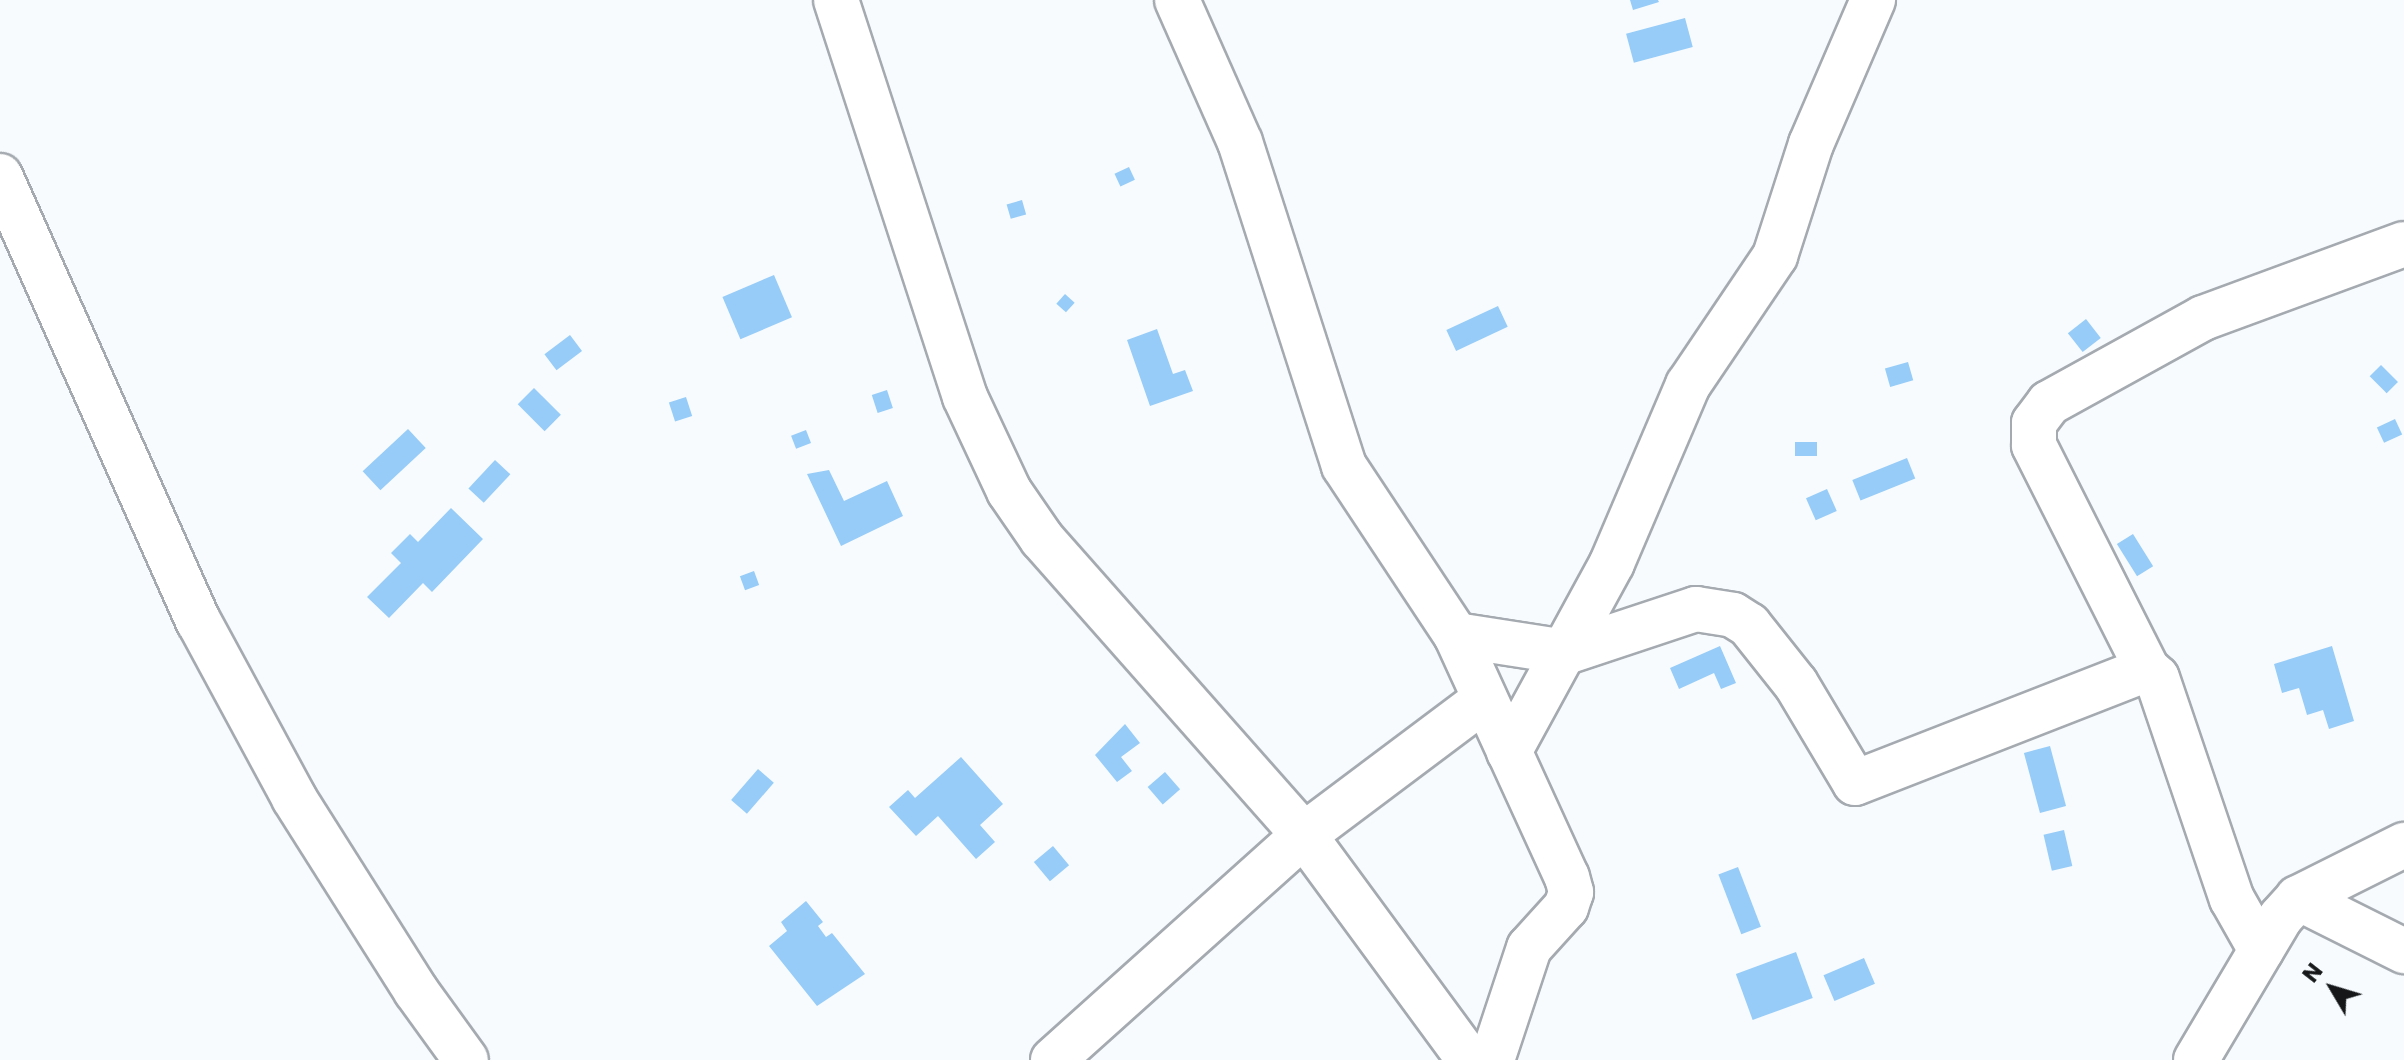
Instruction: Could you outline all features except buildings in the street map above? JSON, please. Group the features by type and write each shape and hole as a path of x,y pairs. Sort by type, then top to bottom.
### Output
{"street":[{"path":"836,0 965,397 1009,491 1042,539 1304,835 1469,1060"},
{"path":"1177,0 1240,142 1344,466 1456,635 1571,892 1566,907 1529,948 1492,1060"},
{"path":"1509,752 1612,563 1688,385 1775,256 1811,144 1873,0"},
{"path":"0,176 199,622 294,798 466,1060"},
{"path":"2261,950 2232,899 2157,678 2147,669 2034,445 2034,423 2049,403 2203,318 2404,244"},
{"path":"1456,635 1566,652 1696,609 1733,615 1749,625 1796,684 1855,783 2147,669"},
{"path":"1053,1060 1304,835 1485,699"},
{"path":"2196,1060 2261,950 2298,898 2404,845"},
{"path":"2298,898 2404,951"}]}
